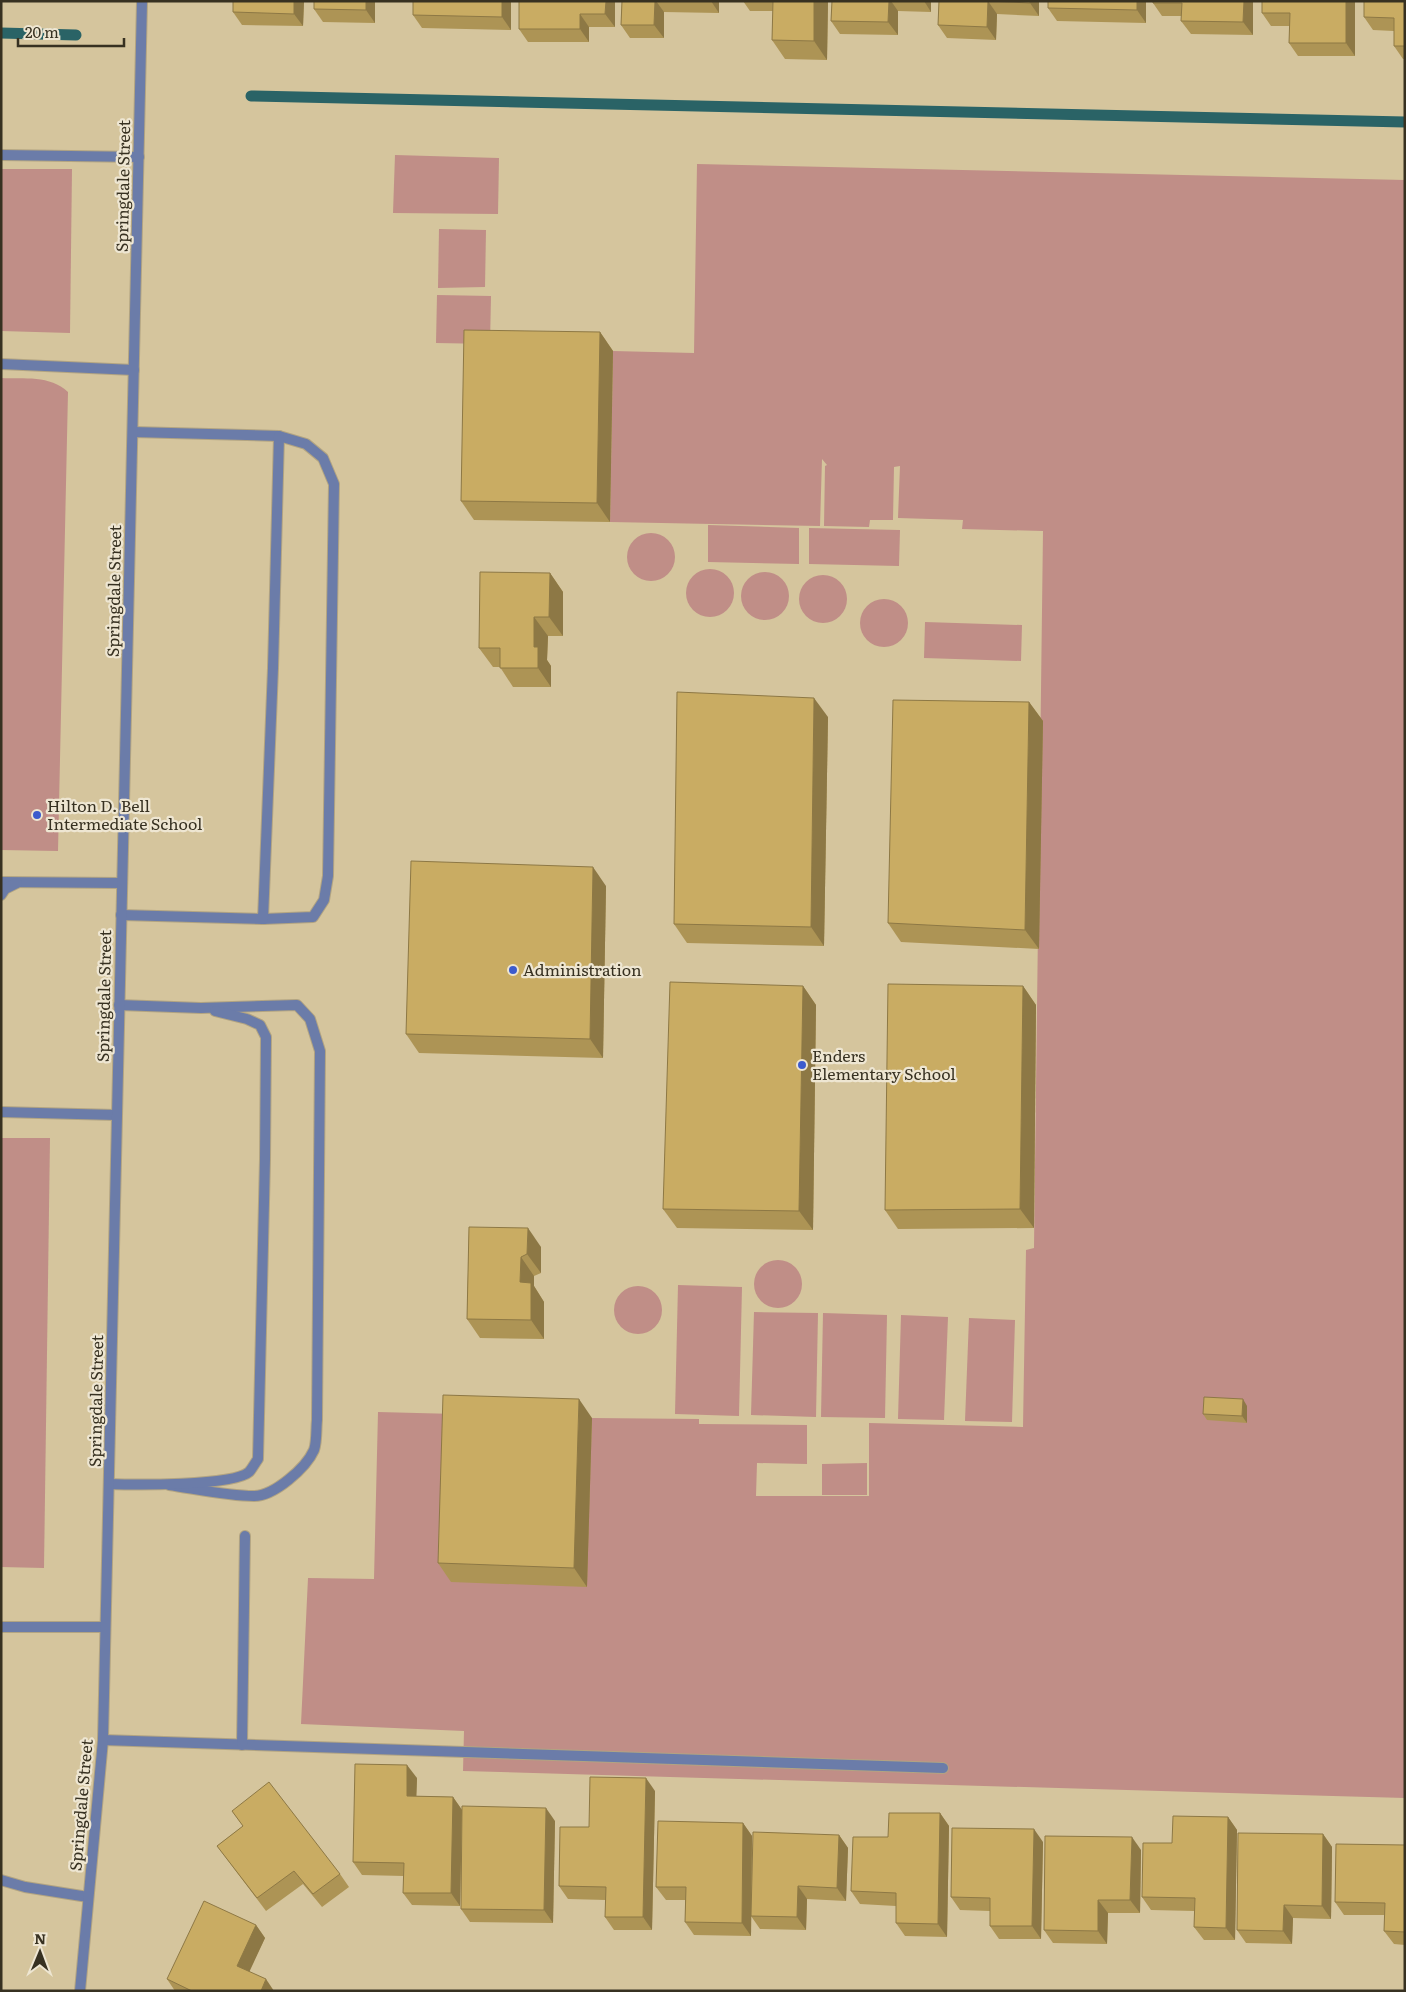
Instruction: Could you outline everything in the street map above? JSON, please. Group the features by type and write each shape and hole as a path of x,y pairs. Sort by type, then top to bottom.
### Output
{"street":[{"name":"Springdale Street","path":"80,1991 102,1740 106,1627 142,1"},
{"path":"1,154 139,157"},
{"path":"1,364 134,370"},
{"path":"121,915 263,919 313,916 324,900 328,876 334,484 323,458 306,444 279,436 133,432"},
{"path":"263,919 273,668 279,436"},
{"path":"1,882 121,883"},
{"path":"1,895 5,889 20,882"},
{"path":"109,1484 169,1486 256,1496 279,1487 305,1463 314,1449 317,1420 320,1051 310,1018 297,1005 202,1008 119,1005"},
{"path":"169,1486 226,1479 248,1473 258,1459 266,1037 260,1025 247,1019 202,1008"},
{"path":"1,1106 13,1112"},
{"path":"1,1112 116,1115"},
{"path":"242,1745 246,1536"},
{"path":"1,1627 106,1627"},
{"path":"102,1740 943,1768"},
{"path":"1,1880 25,1887 88,1897"}],"shaded area":[{"path":"395,155 499,158 498,214 393,213"},
{"path":"697,164 1405,180 1405,1798 463,1771 464,1731 301,1724 308,1578 374,1579 378,1412 456,1414 586,1587 592,1418 699,1419 699,1424 807,1425 807,1464 757,1463 756,1496 869,1496 869,1423 1023,1427 1026,1250 1034,1248 1043,531 962,529 963,520 898,518 900,466 894,467 893,520 870,520 869,527 824,526 825,466 827,465 822,459 820,526 610,522 613,351 694,353"},
{"path":"1,169 72,169 70,333 1,331"},
{"path":"439,229 486,230 485,287 438,288"},
{"path":"437,295 491,296 490,344 436,343"},
{"path":"1,378 45,380 68,392 58,851 1,850"},
{"path":"708,525 799,528 799,564 708,562"},
{"path":"809,528 900,530 899,566 809,564"},
{"path":"651,533 660,535 668,540 673,548 675,557 673,566 668,574 660,579 651,581 642,579 634,574 629,566 627,557 629,548 634,540 642,535"},
{"path":"710,569 719,571 727,576 732,584 734,593 732,602 727,610 719,615 710,617 701,615 693,610 688,602 686,593 688,584 693,576 701,571"},
{"path":"765,572 774,574 782,579 787,587 789,596 787,605 782,613 774,618 765,620 756,618 748,613 743,605 741,596 743,587 748,579 756,574"},
{"path":"823,575 832,577 840,582 845,590 847,599 845,608 840,616 832,621 823,623 814,621 806,616 801,608 799,599 801,590 806,582 814,577"},
{"path":"884,599 893,601 901,606 906,614 908,623 906,632 901,640 893,645 884,647 875,645 867,640 862,632 860,623 862,614 867,606 875,601"},
{"path":"925,622 1022,625 1021,661 924,658"},
{"path":"1,1138 50,1138 44,1568 1,1567"},
{"path":"778,1260 787,1262 795,1267 800,1275 802,1284 800,1293 795,1301 787,1306 778,1308 769,1306 761,1301 756,1293 754,1284 756,1275 761,1267 769,1262"},
{"path":"678,1285 742,1287 739,1416 675,1414"},
{"path":"638,1286 647,1288 655,1293 660,1301 662,1310 660,1319 655,1327 647,1332 638,1334 629,1332 621,1327 616,1319 614,1310 616,1301 621,1293 629,1288"},
{"path":"754,1312 818,1313 816,1417 751,1415"},
{"path":"823,1313 887,1315 885,1418 821,1417"},
{"path":"901,1315 948,1317 944,1420 898,1419"},
{"path":"969,1318 1015,1320 1012,1422 965,1421"},
{"path":"867,1463 867,1495 822,1495 822,1464"}],"building":[{"path":"233,1 294,1 294,14 233,12"},
{"path":"314,1 366,1 366,10 314,9"},
{"path":"413,1 502,1 502,17 413,15"},
{"path":"519,1 606,1 605,14 580,14 580,29 519,29"},
{"path":"622,1 655,1 654,25 621,25"},
{"path":"773,1 814,1 814,41 772,40"},
{"path":"832,1 889,1 888,22 831,21"},
{"path":"939,1 988,1 987,27 938,25"},
{"path":"988,1 1030,1 1030,3"},
{"path":"1048,1 1137,1 1137,10 1048,8"},
{"path":"1153,1 1244,1 1243,22 1181,21 1182,3 1153,3"},
{"path":"1262,1 1346,1 1346,43 1289,43 1290,13 1262,13"},
{"path":"1364,1 1405,1 1405,46 1394,46 1394,18 1364,17"},
{"path":"464,330 600,332 597,503 461,501"},
{"path":"480,572 550,573 549,617 534,617 534,647 538,647 538,668 500,668 500,648 479,648"},
{"path":"677,692 814,698 811,927 674,924"},
{"path":"893,700 1029,702 1025,930 888,923"},
{"name":"Administration","path":"411,861 593,867 590,1039 406,1034"},
{"path":"670,982 803,986 799,1211 663,1209"},
{"path":"888,984 1023,986 1020,1209 885,1210"},
{"path":"469,1227 528,1228 527,1254 521,1257 520,1282 531,1283 531,1320 467,1319"},
{"path":"443,1395 579,1399 574,1568 438,1563"},
{"path":"1204,1397 1243,1399 1242,1416 1203,1414"},
{"path":"355,1764 407,1765 407,1796 453,1797 451,1893 403,1893 404,1863 353,1862"},
{"path":"590,1777 646,1778 643,1917 605,1917 606,1887 559,1886 560,1827 589,1827"},
{"path":"269,1782 340,1874 313,1894 294,1871 257,1898 217,1846 243,1826 232,1811"},
{"path":"462,1806 546,1808 544,1910 461,1909"},
{"path":"889,1813 940,1813 938,1924 896,1923 896,1893 851,1891 853,1837 888,1837"},
{"path":"1173,1816 1228,1817 1226,1928 1194,1927 1195,1898 1142,1897 1143,1843 1172,1843"},
{"path":"658,1821 743,1823 742,1923 685,1922 686,1887 656,1887"},
{"path":"952,1828 1034,1829 1032,1926 990,1926 990,1898 951,1897"},
{"path":"753,1832 839,1835 837,1888 798,1886 797,1917 751,1916"},
{"path":"1238,1833 1323,1834 1322,1906 1284,1905 1283,1931 1237,1930"},
{"path":"1045,1836 1132,1837 1130,1900 1098,1900 1098,1931 1044,1930"},
{"path":"1336,1844 1405,1845 1405,1932 1384,1931 1385,1903 1335,1902"},
{"path":"204,1901 256,1925 237,1966 266,1979 261,1991 192,1991 167,1979"}],"waterway":[{"path":"1,33 76,35"},
{"path":"251,96 1405,122"}],"place":[{"name":"Hilton D. Bell Intermediate School","path":"37,815"},
{"name":"Administration","path":"513,970"},
{"name":"Enders Elementary School","path":"802,1065"}]}
